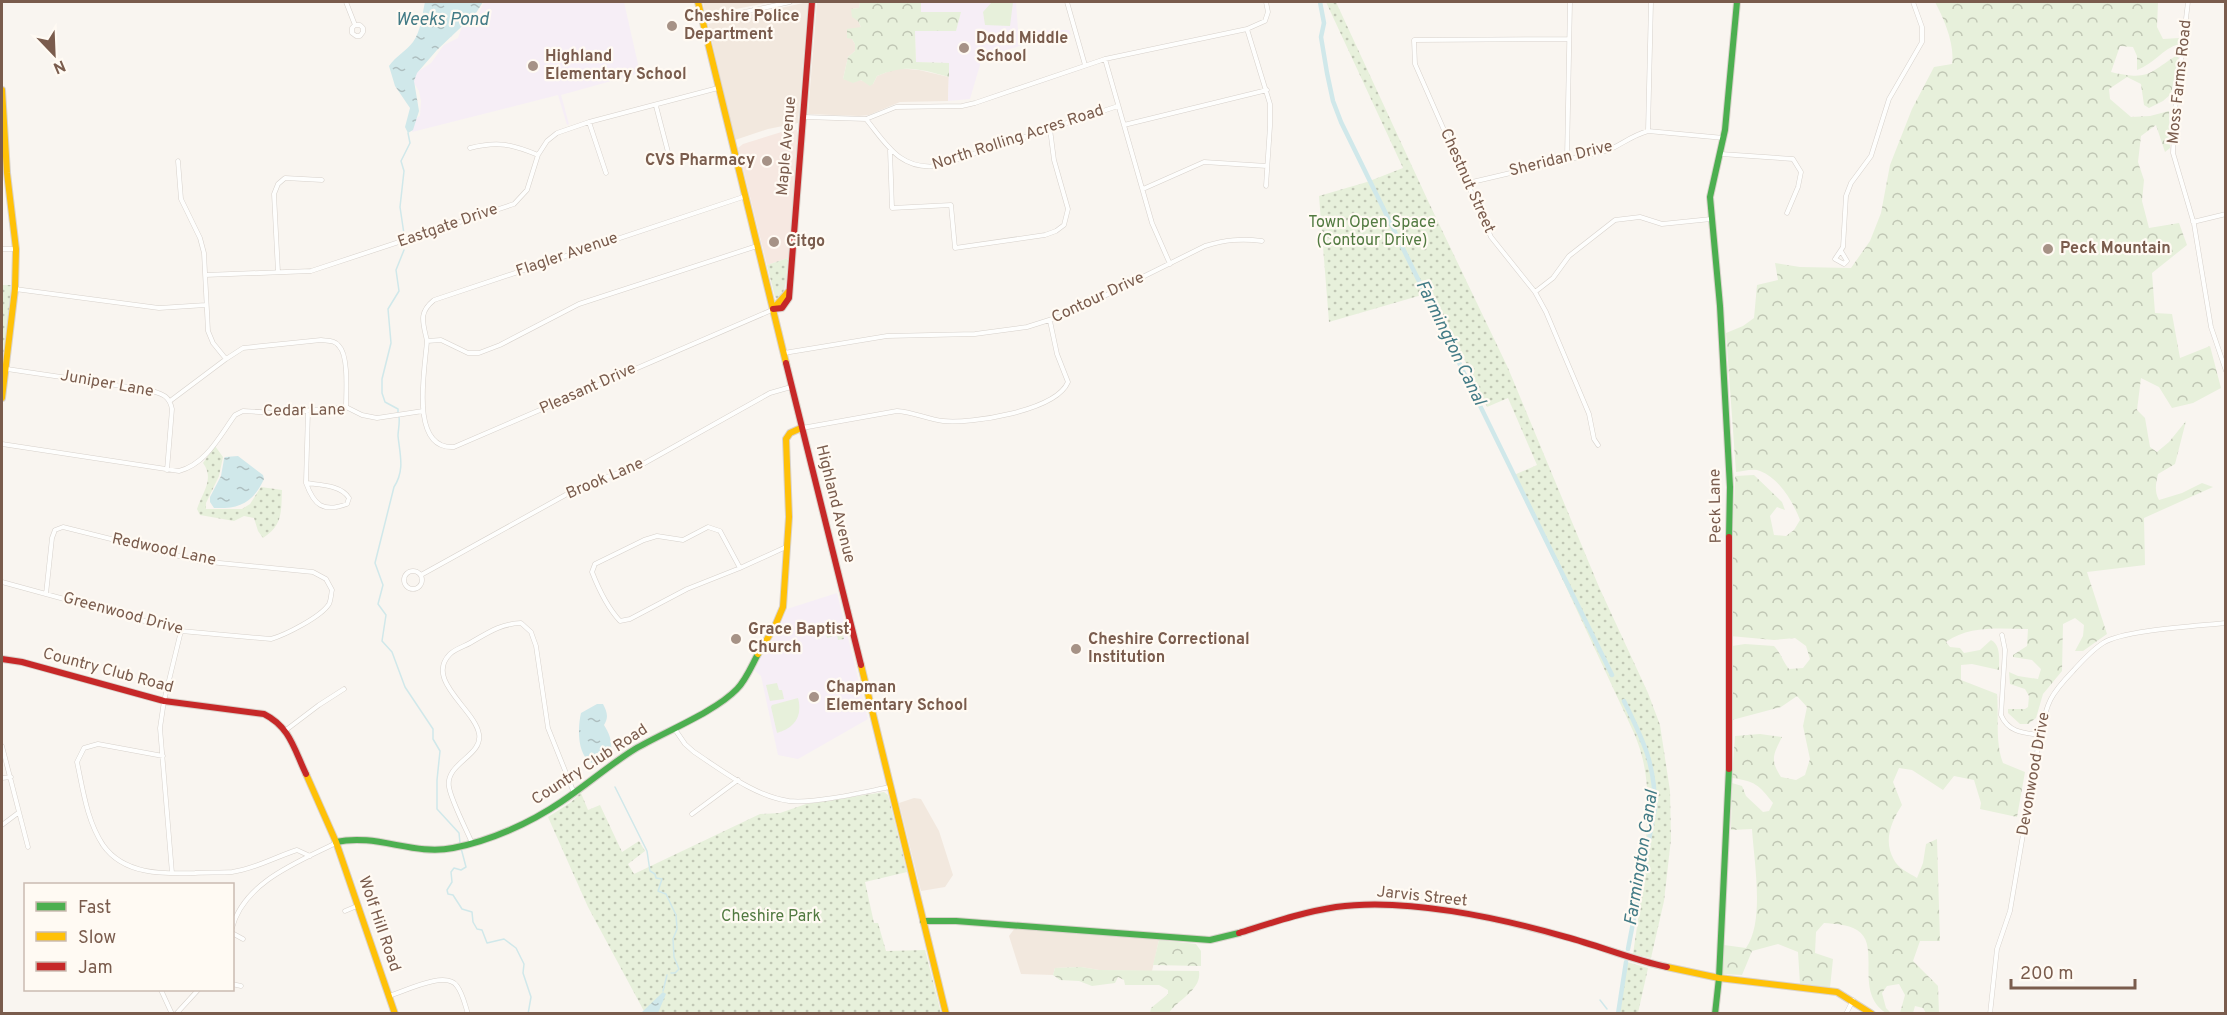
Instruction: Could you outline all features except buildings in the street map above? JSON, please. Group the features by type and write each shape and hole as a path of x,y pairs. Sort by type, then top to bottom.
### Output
{"main road":[{"name":"Highland Avenue","path":"698,2 946,1014"},
{"name":"Maple Avenue","path":"772,309 788,292 812,2"},
{"name":"Peck Lane","path":"1715,1014 1719,978 1730,752 1728,610 1730,487 1711,190 1724,138 1737,2"},
{"path":"2,90 4,172 16,249 15,289 2,398"},
{"name":"Country Club Road","path":"336,842 345,839 372,839 433,851 469,844 544,813 610,765 722,702 733,693 744,679 782,612 789,517 786,439 787,434 801,428"},
{"name":"Country Club Road","path":"2,659 22,662 164,701 264,714 276,720 286,730"},
{"path":"286,730 336,842"},
{"name":"Wolf Hill Road","path":"336,842 395,1014"},
{"name":"Jarvis Street","path":"923,921 931,919 1210,940 1290,916 1337,907 1380,904 1424,908 1567,937 1646,963 1719,978 1837,992 1872,1014"}],"street":[{"path":"346,2 355,25"},
{"path":"703,21 790,2"},
{"path":"1067,2 1085,65"},
{"path":"804,117 866,119 896,107 968,104 1105,59 1247,29 1265,21 1268,12 1266,2"},
{"path":"1567,158 1570,2"},
{"path":"1651,2 1647,131 1724,138"},
{"path":"1841,251 1846,196 1851,183 1875,147 1888,99 1922,42 1922,27 1913,2"},
{"name":"Moss Farms Road","path":"2188,2 2175,110 2173,153 2193,222 2211,327 2226,371"},
{"path":"1247,29 1267,90 1270,126 1266,186"},
{"name":"Chestnut Street","path":"1569,39 1414,40 1415,64 1491,237 1535,292 1546,312 1589,414 1594,439 1598,445"},
{"path":"1105,59 1152,223 1170,264"},
{"name":"Eastgate Drive","path":"206,275 311,271 514,204 527,190 538,155 547,141 557,133 589,122 718,88"},
{"path":"1124,125 1267,90"},
{"path":"656,106 668,152"},
{"name":"North Rolling Acres Road","path":"866,119 890,150 911,165 923,168 937,166 1118,106"},
{"path":"589,122 606,172"},
{"path":"890,150 892,208 951,205 955,248 1045,235 1064,225 1068,209 1054,160 1050,129"},
{"name":"Sheridan Drive","path":"1468,183 1608,150 1636,134 1647,131"},
{"path":"470,148 492,143 513,145 538,155"},
{"path":"1721,153 1793,159 1801,172 1798,187 1787,213"},
{"path":"178,161 181,199 200,238 204,253 208,331 213,343 226,359"},
{"path":"1143,189 1204,162 1268,166"},
{"path":"278,272 274,194 278,184 285,178 322,180"},
{"name":"Flagler Avenue","path":"427,340 423,318 425,308 434,300 744,197"},
{"path":"2193,222 2226,214"},
{"path":"1535,292 1553,278 1569,256 1615,220 1640,217 1662,224 1712,219"},
{"name":"Contour Drive","path":"784,353 887,336 984,333 1027,327 1050,321 1205,246 1224,240 1244,238 1262,241"},
{"path":"423,411 427,340 441,340 468,353 479,353 500,345 579,304 758,246"},
{"path":"2,249 16,249"},
{"path":"15,289 159,308 206,304"},
{"name":"Pleasant Drive","path":"423,411 427,432 434,443 444,448 454,447 772,309"},
{"path":"801,428 897,411 944,421 993,418 1013,413 1059,395 1065,390 1068,382 1050,321"},
{"path":"170,401 243,348 321,340 333,341 340,346 344,355 346,408"},
{"name":"Juniper Lane","path":"7,369 149,390 165,395 172,409 167,470"},
{"name":"Brook Lane","path":"421,575 569,493 643,464 770,393 791,387"},
{"name":"Cedar Lane","path":"2,444 179,471 191,468 203,459 235,415 243,411 278,413 346,408 377,418 423,411"},
{"path":"306,483 346,493 349,498 347,504 338,507 321,507 312,499 306,483 308,411"},
{"name":"Redwood Lane","path":"46,594 52,538 55,530 63,526 199,561 314,572 326,579 332,590"},
{"path":"740,568 720,531 708,527 683,540 657,536 644,540 595,564 592,572 612,612 620,621 630,619 687,589 740,568 787,547"},
{"name":"Brook Lane","path":"409,572 417,572 421,575 422,581 419,586 414,588 406,585 405,579 409,572"},
{"name":"Greenwood Drive","path":"2,582 182,631 271,639 283,636 322,611 329,603 332,590"},
{"path":"469,844 448,786 453,770 476,747 480,736 475,722 446,683 443,667 450,654 505,623 521,623 531,632 536,646 548,728 574,793"},
{"name":"Devonwood Drive","path":"1990,1014 1997,949 2010,911 2045,709 2052,693 2104,642 2122,636 2226,623"},
{"path":"172,873 160,728 164,701 182,631"},
{"path":"2002,634 2005,650 2001,715 2013,730 2040,735"},
{"path":"286,730 344,689"},
{"path":"674,728 694,752 766,795 794,801 890,787"},
{"path":"163,756 98,744 84,748 77,762 88,810 97,834 105,847 119,859 135,868 154,873 172,873 232,872 297,850 310,856"},
{"path":"2,746 28,847"},
{"path":"2,778 11,777"},
{"path":"692,814 738,780"},
{"path":"2,825 18,813"},
{"path":"234,920 242,903 261,885 336,842"},
{"path":"345,911 358,906"},
{"path":"234,934 243,939"},
{"path":"389,996 439,979 448,980 457,984 468,1014"},
{"path":"234,984 241,986"},
{"path":"162,991 178,1013 197,991"},
{"path":"1846,1014 1853,1000"}],"shaded area":[{"name":"Highland Elementary School","path":"484,2 624,2 640,73 561,95 569,124 567,125 558,95 412,132 415,119 420,116 421,101 419,91 410,77 431,63 444,45 458,38 462,27 479,13"},
{"path":"703,2 771,2 705,15"},
{"path":"808,2 798,123 768,129 735,140 708,24"},
{"path":"817,2 860,2 859,8 852,9 861,27 852,39 855,51 848,57 843,79 860,80 873,84 877,76 897,68 919,70 949,77 948,101 900,102 869,115 859,116 808,114"},
{"name":"Dodd Middle School","path":"921,2 1016,2 1018,30 1069,30 1071,35 1043,34 1044,38 982,58 970,99 948,101 949,63 916,62 915,31 956,30 961,12 921,12"},
{"path":"788,130 797,130 798,136 788,258 767,265 738,148 743,144"},
{"name":"Chapman Elementary School","path":"837,593 868,719 798,759 778,755 761,676 754,670 787,609"},
{"path":"914,798 921,799 939,831 953,875 945,887 921,891 899,803"},
{"path":"1015,928 1159,940 1152,971 1099,970 1081,967 1055,968 1053,975 1021,974 1009,936"}],"green space":[{"path":"860,2 921,2 921,12 961,12 956,31 915,31 916,62 949,63 949,77 921,70 905,69 877,76 870,86 861,80 853,83 843,79 848,57 855,51 852,39 847,38 847,29 861,27 852,17 851,9 859,8"},
{"path":"992,2 1013,2 1010,26 985,25 983,12"},
{"name":"Town Open Space (Contour Drive)","path":"1326,2 1336,2 1508,368 1599,587 1648,693 1660,725 1670,791 1671,839 1664,901 1651,958 1633,954 1646,838 1647,797 1643,760 1634,733 1514,475 1537,465 1508,398 1487,407 1432,292 1329,322 1319,196 1367,182 1403,168"},
{"path":"1935,2 2158,2 2157,27 2163,39 2179,38 2179,44 2137,70 2137,56 2133,47 2120,46 2111,72 2134,76 2148,74 2179,54 2171,94 2149,108 2144,105 2141,84 2127,77 2109,89 2110,99 2131,117 2150,116 2169,111 2170,148 2165,152 2156,125 2141,136 2138,162 2144,180 2142,201 2149,228 2179,223 2187,245 2152,273 2155,313 2172,314 2180,358 2210,346 2221,388 2193,403 2172,408 2159,387 2141,378 2137,410 2145,418 2150,447 2157,452 2169,442 2186,421 2175,464 2158,474 2157,497 2159,500 2182,493 2202,483 2213,487 2144,518 2145,565 2087,572 2107,634 2083,651 2075,651 2083,636 2084,625 2075,618 2063,624 2062,671 2043,694 2036,718 2028,724 2020,724 2008,713 2008,709 2028,707 2029,696 2025,689 2010,684 2009,672 2038,679 2041,669 2032,660 2013,657 2027,646 2028,629 1975,630 1946,642 1950,647 1960,648 1964,653 1980,650 1991,640 1996,645 1999,653 1999,670 1972,664 1961,665 1961,680 1997,694 1998,738 2003,763 2025,772 2017,817 1980,809 1981,803 1974,780 1954,776 1943,790 1912,770 1899,768 1893,782 1902,805 1892,825 1889,839 1894,860 1901,868 1917,878 1923,863 1926,844 1937,839 1940,941 1920,941 1913,961 1938,986 1939,1013 1926,1013 1923,1008 1915,1006 1913,1013 1900,1013 1905,995 1899,984 1887,986 1882,993 1886,1008 1891,1013 1886,1013 1876,1004 1871,993 1867,946 1864,937 1857,930 1845,925 1824,923 1816,932 1815,953 1833,959 1830,988 1800,984 1798,952 1778,944 1752,951 1742,975 1723,974 1724,945 1746,948 1752,936 1757,907 1752,829 1731,830 1732,783 1742,786 1746,796 1763,812 1769,811 1773,803 1756,785 1732,778 1735,736 1760,734 1782,737 1774,757 1775,766 1781,777 1796,780 1805,775 1810,759 1803,726 1807,707 1797,696 1781,707 1732,720 1732,646 1745,644 1774,646 1789,669 1803,668 1810,659 1806,646 1795,638 1774,640 1730,636 1735,476 1754,475 1782,502 1785,510 1777,507 1770,516 1774,535 1786,536 1794,530 1800,520 1789,498 1767,474 1758,470 1736,472 1726,333 1743,326 1754,318 1757,285 1778,280 1775,263 1800,267 1851,268 1870,241 1881,213 1890,165 1912,109 1934,67 1952,64 1950,40"},
{"path":"788,258 784,291 778,300 775,297 767,265"},
{"path":"2,285 12,285 2,385"},
{"path":"215,446 223,457 219,476 206,503 206,509 242,509 250,504 261,487 282,490 278,523 263,538 254,518 244,516 234,521 200,515 197,509 208,480 203,463"},
{"path":"835,625 836,630 842,629 844,639 838,640 837,635 827,638 825,627"},
{"path":"777,683 784,699 770,701 766,685"},
{"path":"798,698 799,711 796,721 777,733 772,705"},
{"name":"Cheshire Park","path":"884,792 888,795 907,872 865,882 874,923 878,923 886,951 925,950 941,1013 645,1013 588,907 548,817 581,793 588,810 600,805 622,852 639,841 645,851 628,864 634,874 760,814 780,813 806,804"},
{"path":"1159,940 1196,944 1201,951 1201,966 1153,965"},
{"path":"1627,962 1648,968 1638,1013 1619,1013 1623,988 1621,984"},
{"path":"1081,967 1099,970 1199,971 1199,978 1193,989 1169,1013 1150,1013 1151,1008 1168,994 1168,990 1159,985 1125,985 1124,980 1118,977 1115,983 1092,986 1079,981 1060,980 1053,975 1055,968"}],"water":[{"name":"Weeks Pond","path":"425,2 483,2 476,13 437,50 417,73 414,81 419,111 413,130 408,133 405,127 410,108 395,86 389,66 416,38"},
{"path":"238,456 263,475 264,479 255,494 244,503 238,506 214,508 210,497 221,476 224,459"},
{"path":"597,704 603,704 606,712 607,719 604,725 610,736 611,747 611,756 599,765 586,758 579,736 581,713"},
{"path":"663,992 666,994 658,1013 641,1013"}],"waterway":[{"name":"Farmington Canal","path":"1320,2 1324,23 1321,37 1327,73 1333,101 1341,122 1612,675"},
{"path":"404,234 400,207 404,171 401,161 410,143 408,133"},
{"path":"398,412 398,409 385,402 382,393 382,379 391,343 388,309 399,291 396,270 404,250"},
{"path":"399,417 400,475 394,487 375,563 383,585 378,604 386,615 382,641 392,652 405,687 433,729 433,739 440,751 437,809 459,833 460,843"},
{"name":"Farmington Canal","path":"1624,701 1647,752 1653,778 1655,808 1628,949"},
{"path":"615,787 647,851 650,871 655,874 656,878 662,879 658,891 666,894 676,915 677,929 673,939 674,957 679,969 671,973"},
{"path":"461,848 466,867 461,870 454,868 451,872 452,882 447,890 448,894 453,895 462,909 472,912 473,922 477,929 482,930 487,943 504,939 516,948 524,964 523,973 531,997 528,1014"},
{"name":"Farmington Canal","path":"1618,1014 1626,962"},
{"path":"663,991 667,975"},
{"path":"1600,1000 1607,1009"}],"traffic: fast":[{"path":"1729,537 1730,487 1720,306 1710,197 1725,130 1737,2"},
{"path":"336,842 366,840 438,850 467,845 509,830 561,802 635,749 716,706 737,689 758,654"},
{"path":"1715,1014 1719,978 1729,769"},
{"path":"923,921 956,921 1210,940 1239,933"}],"traffic: slow":[{"path":"698,2 786,363"},
{"path":"2,90 7,173 16,249 15,289 2,398"},
{"path":"773,309 788,292"},
{"path":"758,654 775,626 783,607 789,517 786,439 790,433 801,428"},
{"path":"861,665 946,1014"},
{"path":"306,774 336,842 395,1014"},
{"path":"1667,967 1719,978 1837,992 1872,1014"}],"traffic: jam":[{"path":"773,309 782,308 789,298 812,2"},
{"path":"786,363 861,665"},
{"path":"1729,537 1729,769"},
{"path":"2,659 22,662 164,701 264,714 273,719 286,732 306,774"},
{"path":"1239,933 1299,915 1336,907 1363,905 1421,907 1512,923 1667,967"}],"place":[{"name":"Cheshire Police Department","path":"672,26"},
{"name":"Dodd Middle School","path":"964,48"},
{"name":"Highland Elementary School","path":"533,66"},
{"name":"CVS Pharmacy","path":"767,161"},
{"name":"Citgo","path":"774,242"},
{"name":"Peck Mountain","path":"2048,249"},
{"name":"Grace Baptist Church","path":"736,639"},
{"name":"Cheshire Correctional Institution","path":"1076,649"},
{"name":"Chapman Elementary School","path":"814,697"}]}
